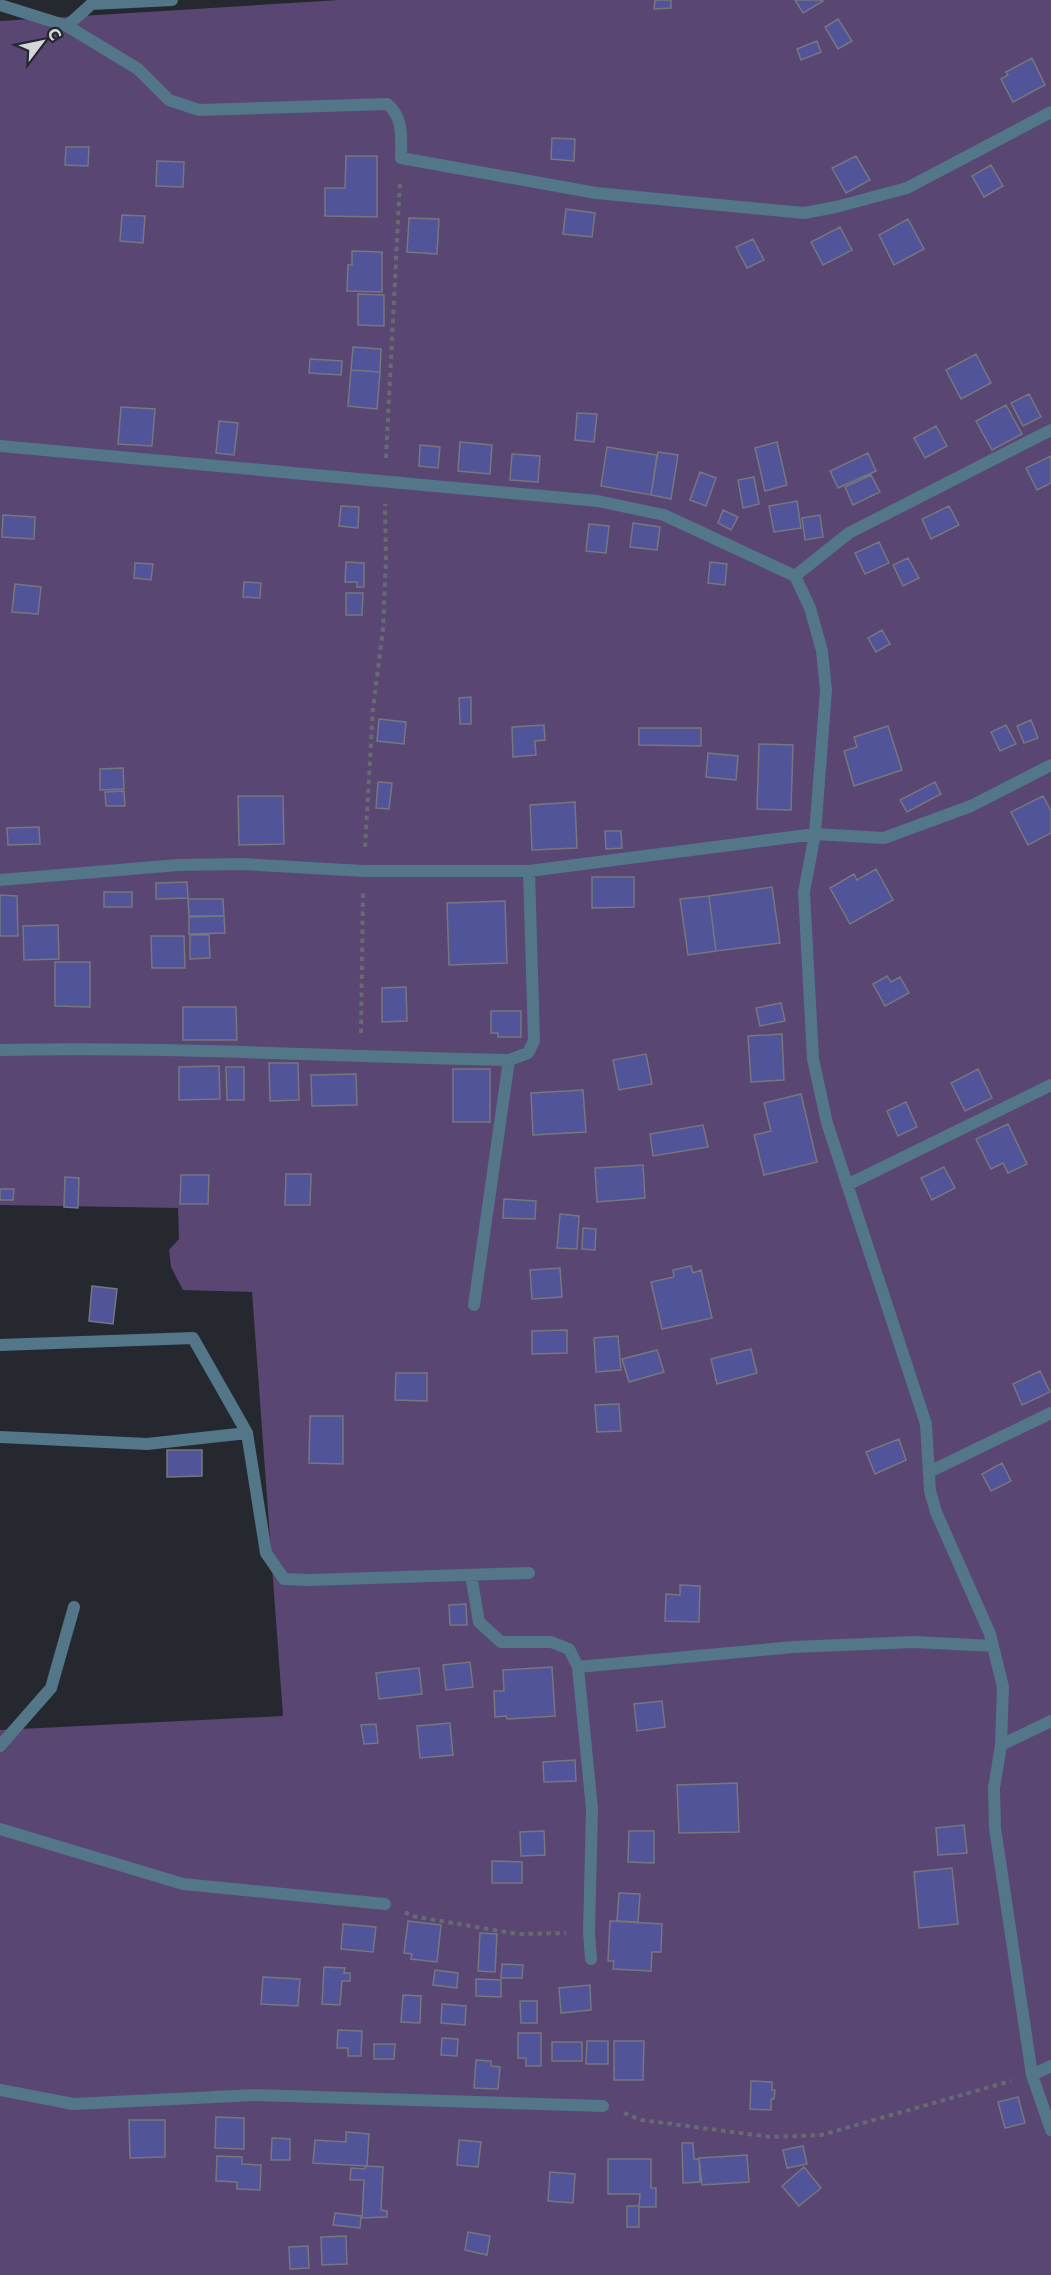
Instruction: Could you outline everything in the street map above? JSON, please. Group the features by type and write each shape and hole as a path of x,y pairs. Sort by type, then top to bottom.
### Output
{"lane":[{"path":"67,26 93,2 172,0"},
{"path":"0,5 67,26 138,69 169,100 199,110 387,104 396,111 401,125 401,158 596,193 804,213 907,188 1051,112"},
{"path":"795,576 849,533 1051,430"},
{"path":"0,446 598,501 664,515 795,576 810,608 822,651 826,690 815,834 804,892 813,1059 827,1123 926,1424 930,1491 936,1512 990,1634 1003,1687 1001,1745 994,1788 995,1828 1032,2075 1051,2130"},
{"path":"0,880 178,865 243,864 364,871 529,871 815,834 884,838 971,806 1051,765"},
{"path":"0,1050 90,1048 361,1058 510,1060 528,1053 534,1041 529,871"},
{"path":"474,1305 510,1060"},
{"path":"847,1185 1051,1085"},
{"path":"0,1345 193,1338 247,1433 266,1553 284,1579 529,1573"},
{"path":"929,1472 1051,1413"},
{"path":"0,1437 147,1444 247,1433"},
{"path":"471,1575 479,1622 501,1642 551,1642 569,1649 578,1667 591,1809 589,1932 591,1959"},
{"path":"0,1746 51,1688 74,1607"},
{"path":"578,1667 793,1647 914,1642 993,1646"},
{"path":"1001,1745 1051,1721"},
{"path":"0,1829 183,1884 385,1904"},
{"path":"1032,2075 1051,2066"},
{"path":"0,2090 73,2104 255,2095 603,2106"}],"path":[{"path":"361,1058 364,871 372,720 384,606 385,482 401,158"},
{"path":"385,1904 412,1916 518,1934 589,1932"},
{"path":"603,2106 641,2120 771,2137 821,2135 1032,2075"}],"shaded area":[{"path":"339,0 1051,0 1051,2275 0,2275 0,1730 283,1716 252,1292 183,1290 171,1267 169,1250 179,1239 178,1208 0,1205 0,21"}],"building":[{"path":"655,0 671,0 671,8 654,9"},
{"path":"795,0 822,0 823,1 803,13"},
{"path":"838,19 852,41 838,49 825,27"},
{"path":"817,41 821,52 801,60 797,49"},
{"path":"1032,58 1045,85 1013,102 1001,79 1008,75 1006,72"},
{"path":"552,138 575,139 574,161 551,159"},
{"path":"66,147 89,147 88,166 65,165"},
{"path":"346,156 377,156 377,217 325,216 325,188 345,188"},
{"path":"856,156 870,180 846,193 832,168"},
{"path":"157,161 184,162 183,187 156,186"},
{"path":"991,165 1003,186 984,197 972,176"},
{"path":"566,209 595,213 592,237 563,234"},
{"path":"122,215 145,216 143,243 120,241"},
{"path":"409,218 439,219 437,254 407,252"},
{"path":"908,219 924,249 894,265 879,235"},
{"path":"840,227 852,250 823,265 811,242"},
{"path":"753,239 764,260 747,268 736,247"},
{"path":"352,251 382,252 382,292 347,291 348,265 352,265"},
{"path":"358,294 384,295 384,326 358,325"},
{"path":"353,347 381,349 380,372 351,370"},
{"path":"976,354 991,383 961,399 946,370"},
{"path":"310,359 342,361 341,375 309,373"},
{"path":"351,370 380,372 377,409 348,406"},
{"path":"1029,394 1041,417 1023,426 1011,403"},
{"path":"1006,405 1022,434 992,450 976,421"},
{"path":"121,407 155,409 152,446 118,444"},
{"path":"577,413 597,414 594,442 575,440"},
{"path":"219,421 238,423 234,455 216,453"},
{"path":"936,426 947,446 925,458 914,438"},
{"path":"460,442 492,445 490,474 458,471"},
{"path":"777,442 787,485 765,491 755,448"},
{"path":"420,445 440,447 438,468 419,466"},
{"path":"607,447 657,455 651,495 601,486"},
{"path":"658,452 678,455 671,499 651,495"},
{"path":"868,453 876,471 838,488 830,471"},
{"path":"512,454 540,456 538,482 510,480"},
{"path":"1051,456 1051,483 1037,490 1026,468"},
{"path":"700,472 716,478 706,506 690,500"},
{"path":"871,475 880,492 853,505 845,487"},
{"path":"754,477 759,504 743,508 738,480"},
{"path":"797,501 801,528 774,532 769,506"},
{"path":"341,506 359,507 358,528 339,526"},
{"path":"949,506 959,525 931,539 922,519"},
{"path":"723,510 738,517 731,530 718,523"},
{"path":"3,515 35,517 34,539 2,537"},
{"path":"820,515 823,537 805,540 802,518"},
{"path":"633,523 660,527 657,550 630,547"},
{"path":"589,524 609,526 606,553 586,551"},
{"path":"879,542 889,563 865,574 855,553"},
{"path":"908,558 919,578 903,586 893,565"},
{"path":"346,562 364,563 364,587 357,587 357,582 345,582"},
{"path":"710,562 727,564 725,585 708,583"},
{"path":"135,563 153,564 151,580 134,578"},
{"path":"244,582 261,583 260,598 243,597"},
{"path":"15,584 41,587 38,614 12,612"},
{"path":"346,593 363,593 362,615 346,615"},
{"path":"882,630 890,644 876,652 868,638"},
{"path":"471,697 471,724 460,724 459,698"},
{"path":"379,719 406,722 404,744 377,741"},
{"path":"1031,720 1038,738 1024,743 1017,726"},
{"path":"544,725 545,740 535,741 536,755 513,757 512,727"},
{"path":"1006,725 1016,744 1000,751 991,732"},
{"path":"888,726 902,770 854,786 844,751 857,747 854,737"},
{"path":"639,728 701,728 701,746 639,745"},
{"path":"759,744 793,745 791,810 757,809"},
{"path":"708,753 738,756 736,780 706,777"},
{"path":"123,768 124,789 100,790 100,769"},
{"path":"378,782 392,783 389,809 376,808"},
{"path":"935,782 941,794 907,812 900,800"},
{"path":"124,791 125,806 106,806 105,792"},
{"path":"238,796 283,796 284,844 239,845"},
{"path":"1043,796 1051,811 1051,833 1028,845 1011,812"},
{"path":"575,802 577,848 532,850 530,805"},
{"path":"39,827 40,844 8,845 7,828"},
{"path":"605,831 621,831 622,848 606,849"},
{"path":"876,869 893,900 850,924 830,888 854,874 857,880"},
{"path":"592,877 634,877 634,907 592,908"},
{"path":"187,882 188,898 156,899 156,883"},
{"path":"772,887 780,943 716,951 709,896"},
{"path":"104,892 132,892 132,907 104,907"},
{"path":"0,895 17,896 18,936 0,936"},
{"path":"709,896 716,951 688,955 680,899"},
{"path":"188,899 223,899 224,916 189,916"},
{"path":"505,901 507,963 449,965 447,903"},
{"path":"224,916 225,933 189,934 189,917"},
{"path":"58,925 59,959 24,960 23,926"},
{"path":"190,935 209,935 210,958 190,959"},
{"path":"151,936 184,936 185,968 152,968"},
{"path":"55,962 90,962 90,1007 55,1006"},
{"path":"887,976 891,982 900,977 909,993 885,1006 873,984"},
{"path":"406,987 407,1021 382,1022 382,988"},
{"path":"781,1003 785,1021 760,1026 756,1008"},
{"path":"183,1007 236,1007 237,1040 183,1040"},
{"path":"491,1011 521,1011 521,1037 498,1037 498,1033 491,1033"},
{"path":"782,1034 784,1080 751,1082 748,1036"},
{"path":"646,1054 652,1084 619,1090 613,1060"},
{"path":"269,1063 298,1063 299,1100 270,1101"},
{"path":"219,1066 220,1099 179,1100 179,1067"},
{"path":"226,1067 244,1067 244,1100 227,1100"},
{"path":"453,1069 490,1069 490,1122 453,1122"},
{"path":"978,1069 992,1098 965,1111 951,1083"},
{"path":"356,1074 357,1105 312,1106 311,1075"},
{"path":"583,1090 586,1132 533,1135 531,1093"},
{"path":"801,1094 817,1162 764,1175 754,1135 771,1131 764,1103"},
{"path":"906,1102 917,1127 898,1136 887,1111"},
{"path":"1008,1124 1027,1164 1008,1173 1003,1163 991,1169 976,1139"},
{"path":"703,1125 708,1147 653,1156 650,1134"},
{"path":"643,1165 645,1198 597,1202 595,1168"},
{"path":"944,1167 955,1188 932,1200 921,1178"},
{"path":"286,1174 311,1174 310,1205 285,1205"},
{"path":"181,1175 209,1175 208,1204 180,1204"},
{"path":"65,1177 79,1178 78,1208 64,1207"},
{"path":"0,1189 14,1189 13,1200 0,1200"},
{"path":"504,1199 536,1201 535,1219 503,1218"},
{"path":"560,1214 579,1216 577,1249 557,1248"},
{"path":"583,1228 596,1229 595,1250 582,1249"},
{"path":"691,1266 693,1273 701,1270 712,1318 662,1329 651,1282 674,1277 673,1270"},
{"path":"560,1268 562,1297 532,1299 530,1270"},
{"path":"92,1286 117,1289 113,1324 89,1321"},
{"path":"567,1330 567,1353 532,1354 532,1331"},
{"path":"618,1336 621,1370 596,1372 594,1338"},
{"path":"751,1349 757,1373 717,1384 711,1359"},
{"path":"657,1350 664,1372 629,1382 622,1359"},
{"path":"1040,1371 1050,1392 1022,1405 1013,1384"},
{"path":"396,1373 427,1373 427,1401 395,1400"},
{"path":"619,1404 621,1431 597,1432 595,1405"},
{"path":"310,1416 343,1416 343,1464 309,1463"},
{"path":"899,1439 906,1460 875,1474 866,1452"},
{"path":"167,1450 202,1450 202,1476 167,1477"},
{"path":"1002,1463 1011,1481 991,1491 982,1474"},
{"path":"680,1585 700,1586 699,1622 665,1621 666,1594 680,1595"},
{"path":"466,1604 467,1625 450,1625 449,1605"},
{"path":"470,1662 473,1687 446,1690 443,1665"},
{"path":"552,1667 555,1716 507,1719 506,1716 495,1717 494,1691 504,1691 503,1670"},
{"path":"419,1668 422,1694 379,1699 376,1673"},
{"path":"662,1701 665,1727 637,1731 634,1704"},
{"path":"450,1723 453,1755 420,1758 417,1726"},
{"path":"376,1724 378,1743 364,1744 361,1725"},
{"path":"575,1760 576,1781 544,1782 543,1762"},
{"path":"737,1783 739,1832 679,1833 677,1785"},
{"path":"964,1825 967,1853 938,1855 936,1828"},
{"path":"544,1831 545,1855 521,1856 520,1832"},
{"path":"629,1831 654,1831 654,1863 628,1862"},
{"path":"492,1861 522,1862 522,1883 492,1883"},
{"path":"952,1868 958,1924 919,1928 914,1872"},
{"path":"619,1893 640,1894 638,1922 617,1921"},
{"path":"408,1921 441,1925 437,1962 411,1959 412,1954 404,1953"},
{"path":"610,1921 662,1924 661,1952 652,1952 651,1971 613,1969 614,1961 608,1961"},
{"path":"343,1924 376,1927 373,1952 341,1949"},
{"path":"480,1933 497,1934 495,1972 478,1971"},
{"path":"502,1964 523,1965 522,1978 501,1978"},
{"path":"324,1967 345,1968 344,1973 350,1973 350,1981 342,1981 340,2005 322,2004"},
{"path":"435,1970 458,1973 457,1988 433,1985"},
{"path":"263,1977 300,1979 298,2006 261,2004"},
{"path":"476,1979 501,1980 501,1997 476,1996"},
{"path":"590,1985 591,2010 561,2013 559,1988"},
{"path":"403,1995 421,1996 420,2023 401,2022"},
{"path":"520,2001 537,2001 537,2023 521,2023"},
{"path":"442,2004 466,2006 465,2025 441,2023"},
{"path":"338,2030 362,2031 361,2056 348,2056 348,2048 337,2048"},
{"path":"518,2033 541,2033 541,2066 526,2066 526,2058 518,2058"},
{"path":"442,2038 458,2039 457,2056 441,2055"},
{"path":"587,2041 608,2041 608,2064 586,2064"},
{"path":"614,2041 644,2041 643,2080 614,2080"},
{"path":"552,2042 582,2042 582,2061 552,2061"},
{"path":"374,2044 395,2044 394,2059 374,2059"},
{"path":"476,2060 491,2061 491,2066 500,2067 498,2089 474,2088"},
{"path":"751,2081 772,2082 772,2090 775,2090 774,2099 771,2099 771,2110 750,2109"},
{"path":"1018,2097 1025,2123 1005,2128 998,2102"},
{"path":"216,2117 244,2118 244,2149 215,2148"},
{"path":"129,2120 165,2120 165,2157 130,2158"},
{"path":"346,2132 369,2134 367,2166 313,2163 315,2140 346,2142"},
{"path":"272,2138 290,2139 290,2160 271,2160"},
{"path":"459,2140 481,2142 478,2167 457,2165"},
{"path":"682,2143 693,2143 694,2159 699,2159 700,2182 683,2183"},
{"path":"803,2146 807,2164 787,2168 783,2150"},
{"path":"747,2155 749,2182 702,2185 699,2158"},
{"path":"217,2156 242,2157 242,2164 261,2165 260,2190 237,2189 237,2182 216,2181"},
{"path":"608,2159 651,2159 651,2188 656,2188 656,2207 639,2207 640,2194 608,2194"},
{"path":"365,2166 383,2167 381,2210 387,2211 387,2217 362,2218 364,2180 350,2180 351,2168 365,2169"},
{"path":"804,2167 821,2188 799,2206 782,2186"},
{"path":"550,2172 575,2174 573,2203 548,2201"},
{"path":"627,2206 639,2206 639,2227 627,2227"},
{"path":"335,2213 361,2216 360,2228 333,2225"},
{"path":"468,2232 490,2236 487,2255 465,2250"},
{"path":"346,2236 347,2264 322,2265 321,2237"},
{"path":"308,2246 309,2268 290,2269 289,2247"}]}
